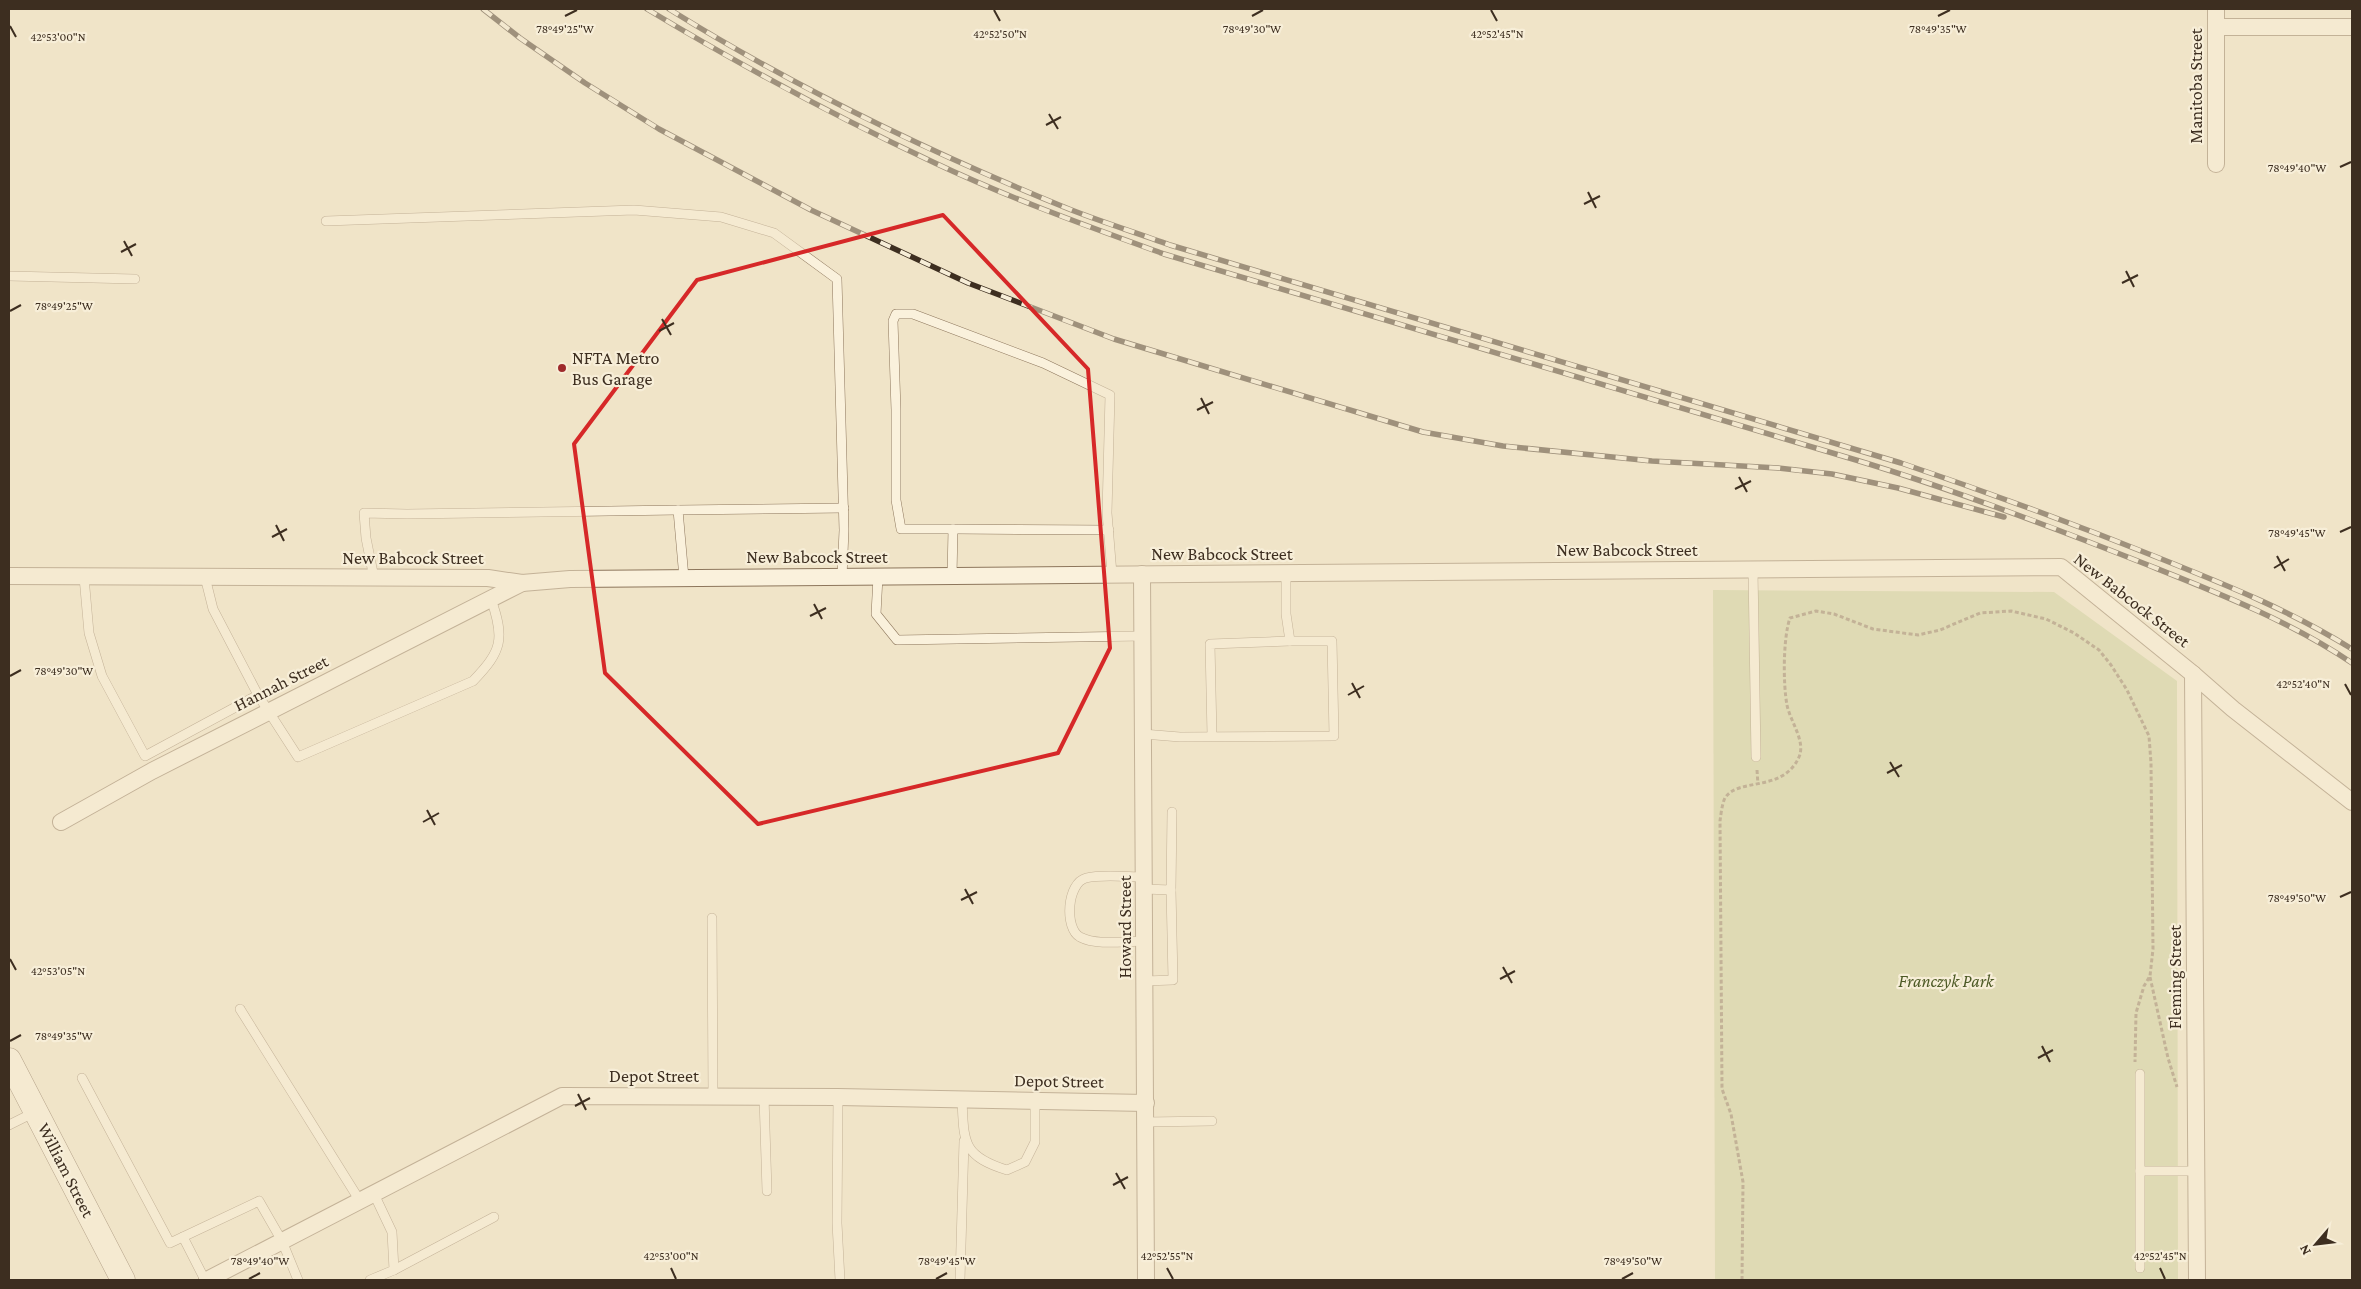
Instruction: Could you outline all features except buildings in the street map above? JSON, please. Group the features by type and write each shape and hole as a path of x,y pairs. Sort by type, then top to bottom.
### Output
{"main road":[{"name":"William Street","path":"9,1060 123,1280"}],"street":[{"name":"Manitoba Street","path":"2216,9 2216,164"},
{"path":"2216,27 2352,26"},
{"name":"New Babcock Street","path":"9,576 488,578 522,583 570,579 2061,567 2193,674 2233,710 2352,802"},
{"name":"Howard Street","path":"1142,574 1146,1280"},
{"name":"Hannah Street","path":"61,822 152,771 522,583"},
{"name":"Fleming Street","path":"2193,674 2197,1280"},
{"name":"Depot Street","path":"206,1280 562,1096 838,1097 1146,1103"}],"lane":[{"path":"326,221 634,210 721,217 774,233 837,279 844,508 842,577"},
{"path":"9,276 135,279"},
{"path":"1108,530 901,529 896,500 893,320 896,314 913,314 1043,363 1110,395 1108,530 1112,574"},
{"path":"374,578 366,538 364,513 844,508"},
{"path":"678,510 684,578"},
{"path":"952,576 953,529"},
{"path":"1753,569 1756,757"},
{"path":"1286,573 1286,614 1290,642"},
{"path":"84,576 89,633 102,676 152,771"},
{"path":"205,577 213,609 258,695 298,758 473,681 492,662 500,641 496,614 491,599"},
{"path":"878,577 876,614 896,640 1143,636"},
{"path":"1143,734 1212,736 1334,736 1332,641 1210,644 1212,736"},
{"path":"145,756 258,695"},
{"path":"1145,980 1173,980 1172,812"},
{"path":"1144,941 1088,941 1076,935 1071,924 1071,894 1077,882 1087,877 1144,883 1171,890"},
{"path":"712,918 713,1097"},
{"path":"240,1009 392,1232 394,1270"},
{"path":"2140,1074 2140,1268"},
{"path":"82,1078 170,1243 259,1201 282,1241 298,1280"},
{"path":"764,1097 767,1191"},
{"path":"838,1097 837,1223 840,1280"},
{"path":"960,1280 964,1133 962,1100"},
{"path":"964,1133 968,1148 986,1164 1007,1170 1025,1162 1035,1142 1035,1101"},
{"path":"9,1125 35,1112"},
{"path":"1146,1122 1212,1121"},
{"path":"2140,1171 2196,1171"},
{"path":"370,1280 394,1270 494,1217"},
{"path":"183,1237 206,1280"}],"path":[{"path":"1742,1280 1743,1182 1731,1114 1722,1089 1720,821 1724,799 1732,792 1739,788 1776,780 1792,768 1800,755 1799,740 1787,706 1786,630 1790,618 1816,611 1834,614 1873,629 1918,635 1940,630 1980,613 2011,611 2046,619 2099,650 2127,690 2149,736 2153,820 2151,851 2153,949 2150,976 2168,1058 2178,1089"},
{"path":"2140,1074 2135,1062 2136,1013 2144,986 2150,976"}],"highlighted area":[{"path":"943,215 1088,369 1110,648 1058,753 758,824 605,673 574,444 697,280"}],"green space":[{"name":"Franczyk Park","path":"1713,590 2054,592 2177,681 2178,1280 1715,1280"}],"railway":[{"path":"483,9 520,38 585,83 659,129 811,210 968,283 1114,339 1423,432 1503,446 1652,461 1778,468 1832,474 1898,488 2004,517"},
{"path":"647,9 825,109 963,176 1048,211 1164,254 1856,460 1967,496 2227,597 2304,634 2352,663"},
{"path":"669,9 764,65 862,116 1013,186 1077,212 1170,245 1934,474 2066,522 2213,580 2284,611 2352,649"}],"place":[{"name":"NFTA Metro Bus Garage","path":"562,368"}]}
